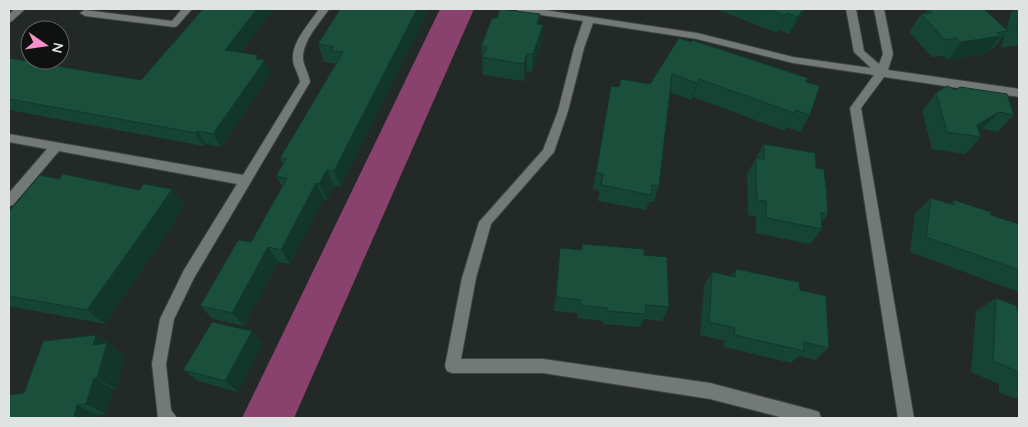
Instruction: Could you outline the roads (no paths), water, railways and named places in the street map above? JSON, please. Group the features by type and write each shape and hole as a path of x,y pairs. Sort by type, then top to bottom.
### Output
{"lane":[{"path":"9,19 20,9"},
{"path":"87,11 174,24 187,9"},
{"path":"169,418 164,414 159,364 167,319 189,274 244,180 305,82 305,73 298,61 299,50 324,9"},
{"path":"520,9 697,36 793,60 1019,92"},
{"path":"851,9 859,52 882,72"},
{"path":"879,9 888,54 882,72 856,108 906,418"},
{"path":"589,19 563,111 548,152 485,222 469,278 452,366 543,366 710,391 813,418"},
{"path":"9,138 244,180"},
{"path":"9,201 57,146"}]}
